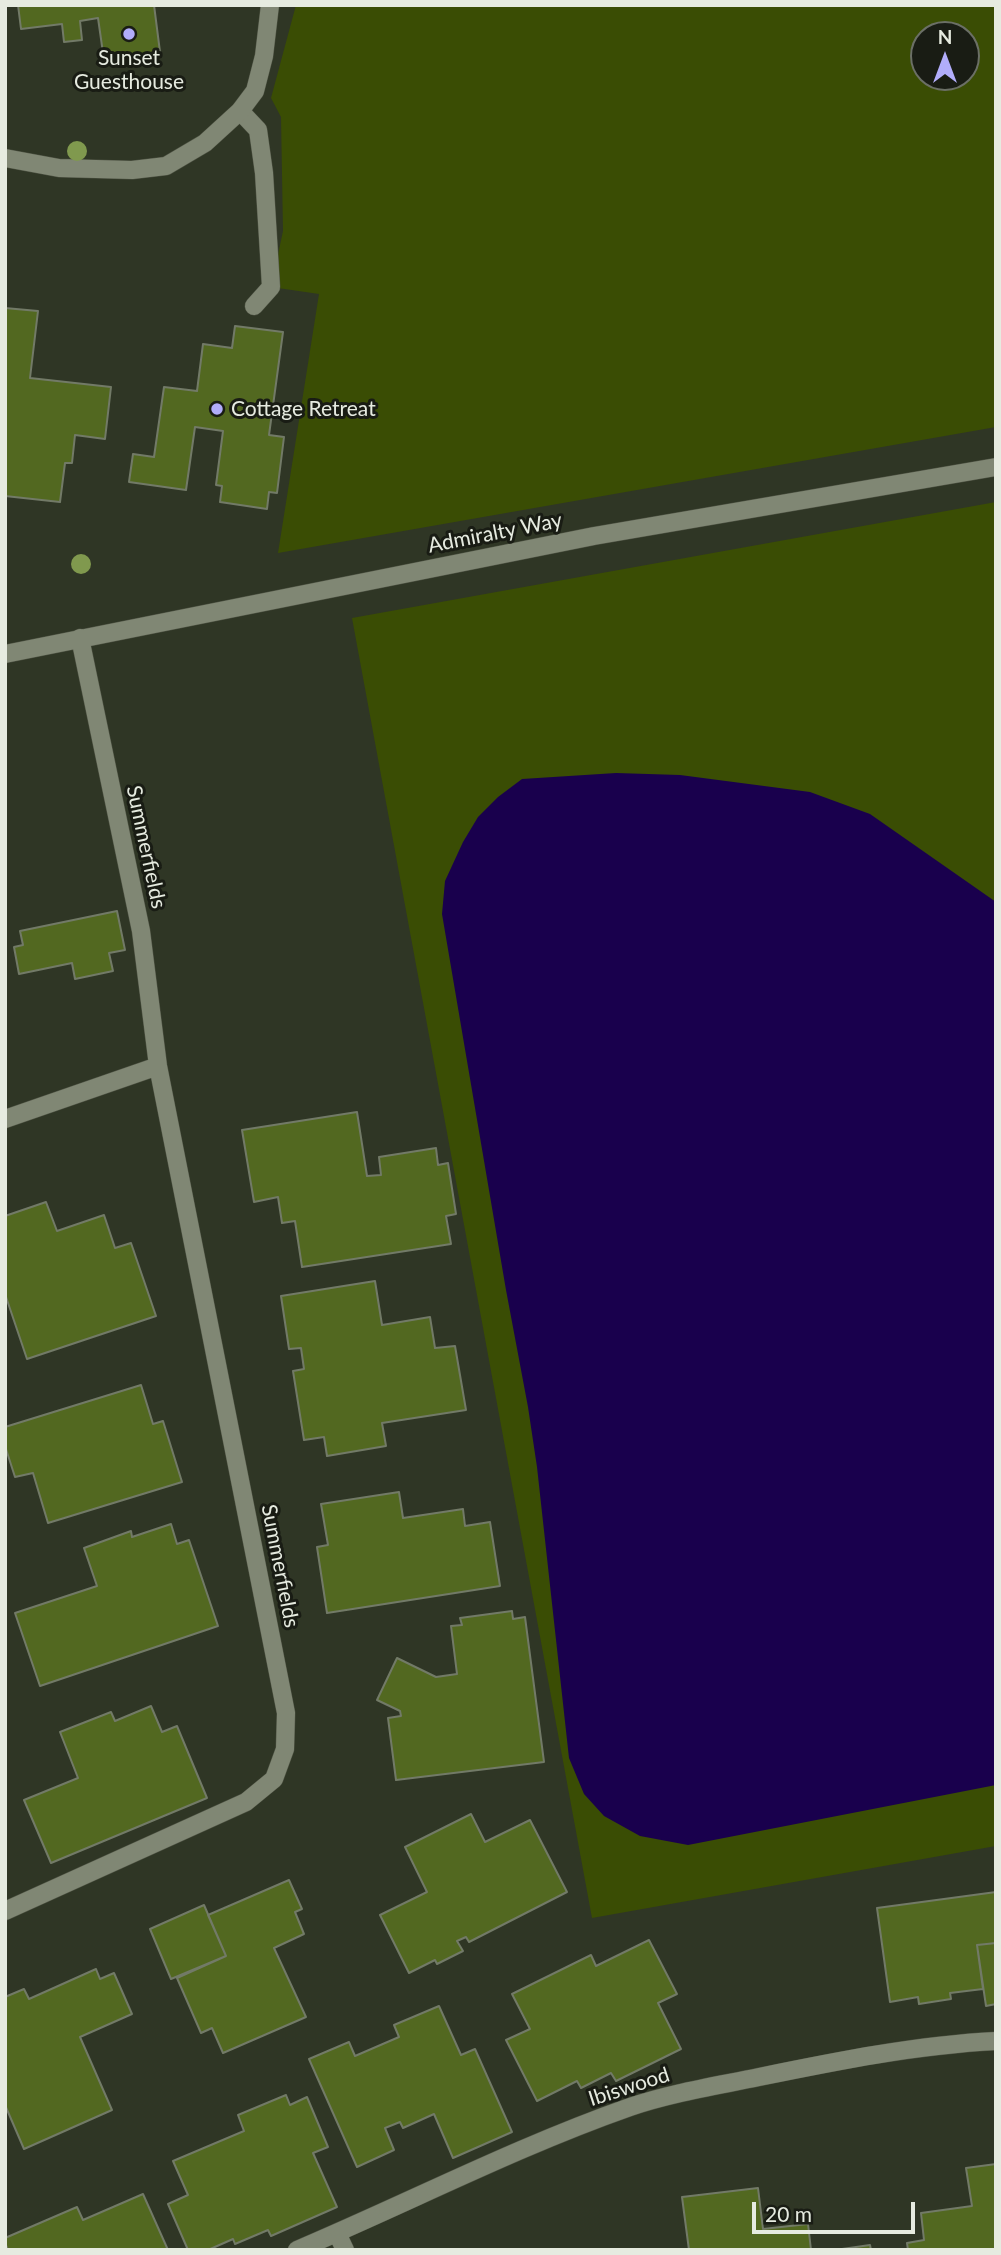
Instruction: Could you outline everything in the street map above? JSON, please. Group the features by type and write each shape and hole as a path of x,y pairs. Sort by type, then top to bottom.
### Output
{"street":[{"path":"5,158 59,168 132,170 166,166 205,144 240,111 255,91 264,56 270,5"},
{"path":"240,111 258,130 264,173 271,287 254,306"},
{"name":"Admiralty Way","path":"5,654 594,536 996,467"},
{"name":"Summerfields","path":"5,1911 246,1802 274,1779 285,1749 286,1713 158,1066 141,931 80,638"},
{"path":"5,1119 158,1066"},
{"name":"Ibiswood","path":"297,2250 493,2162 632,2106 698,2089 828,2063 970,2042 996,2041"},
{"path":"337,2233 345,2250"}],"green space":[{"path":"296,5 996,5 996,427 278,553 319,294 271,287 283,231 281,117 271,98"},
{"path":"996,502 996,1846 592,1918 352,618"}],"shaded area":[{"path":"616,773 680,775 810,792 870,814 996,902 996,1785 688,1845 640,1836 604,1816 584,1794 569,1758 528,1407 442,914 445,881 463,842 478,817 498,797 522,779"}],"building":[{"name":"Sunset Guesthouse","path":"18,5 154,5 160,52 104,60 98,18 80,21 82,40 64,42 62,24 21,29"},
{"path":"5,308 38,311 30,378 111,387 105,439 75,435 72,463 65,463 60,502 5,496"},
{"name":"Cottage Retreat","path":"235,326 283,332 269,435 284,437 277,493 269,492 267,509 220,502 222,486 216,485 223,431 195,427 186,490 129,482 133,454 154,457 164,387 197,391 203,344 232,348"},
{"path":"117,911 125,950 109,953 113,971 75,979 72,963 19,974 14,947 23,945 20,931"},
{"path":"357,1112 367,1176 381,1175 379,1157 436,1148 438,1165 448,1163 456,1214 446,1216 451,1244 302,1267 295,1221 282,1223 278,1197 254,1202 242,1130"},
{"path":"46,1202 57,1231 104,1215 115,1248 131,1243 156,1316 27,1359 5,1294 5,1216"},
{"path":"375,1281 382,1325 430,1317 435,1348 455,1346 466,1410 382,1423 386,1446 327,1456 324,1437 304,1440 293,1371 304,1369 301,1348 289,1349 281,1296"},
{"path":"141,1385 153,1424 163,1421 182,1482 48,1523 33,1473 15,1477 5,1446 5,1427"},
{"path":"399,1492 403,1518 463,1509 465,1526 490,1522 500,1586 327,1613 317,1547 328,1545 321,1504"},
{"path":"171,1524 177,1544 189,1540 218,1626 40,1686 15,1613 97,1586 84,1548 131,1531 132,1537"},
{"path":"512,1611 513,1619 525,1617 544,1762 396,1780 388,1718 401,1716 400,1711 377,1700 397,1658 436,1677 457,1674 451,1626 462,1625 460,1618"},
{"path":"151,1706 162,1732 177,1726 207,1798 51,1863 24,1800 78,1778 60,1732 111,1712 115,1721"},
{"path":"471,1814 485,1842 530,1820 567,1892 469,1942 466,1937 457,1941 463,1951 437,1964 435,1960 409,1973 380,1915 427,1892 405,1847"},
{"path":"289,1880 302,1909 295,1912 304,1934 274,1948 306,2017 223,2053 212,2028 201,2033 177,1978 226,1956 208,1915"},
{"path":"996,1892 996,1943 977,1945 983,1989 950,1993 951,1999 919,2004 918,1997 890,2002 877,1908"},
{"path":"204,1905 226,1956 171,1979 150,1929"},
{"path":"649,1940 677,1994 658,2003 681,2049 616,2081 611,2073 581,2088 577,2081 537,2101 506,2040 530,2029 512,1994 591,1955 596,1966"},
{"path":"996,1943 996,2004 986,2006 977,1945"},
{"path":"96,1969 100,1979 114,1973 132,2014 80,2037 112,2110 24,2149 5,2105 5,1997 24,1989 29,1999"},
{"path":"439,2006 461,2055 475,2049 512,2132 453,2158 434,2114 403,2128 400,2122 385,2128 394,2150 357,2167 309,2059 349,2042 355,2056 399,2037 394,2025"},
{"path":"286,2095 290,2105 307,2097 328,2147 313,2153 337,2207 271,2236 268,2230 235,2244 233,2239 208,2250 188,2250 168,2204 188,2195 173,2161 244,2131 238,2115"},
{"path":"996,2164 996,2250 908,2250 907,2243 924,2240 921,2213 972,2206 966,2168"},
{"path":"758,2188 763,2229 808,2224 811,2250 689,2250 682,2197"},
{"path":"143,2194 168,2250 8,2250 5,2243 5,2238 77,2207 83,2220"},
{"path":"870,2245 871,2250 835,2250"}],"place":[{"name":"Sunset Guesthouse","path":"129,34"},
{"name":"Cottage Retreat","path":"217,409"}]}
